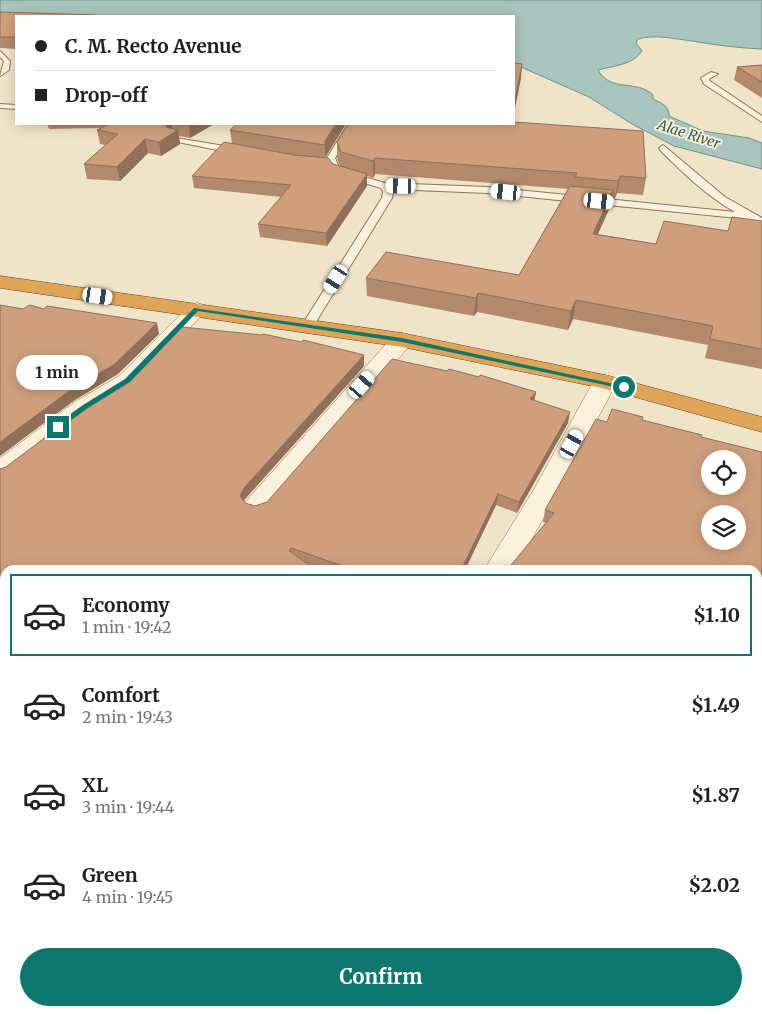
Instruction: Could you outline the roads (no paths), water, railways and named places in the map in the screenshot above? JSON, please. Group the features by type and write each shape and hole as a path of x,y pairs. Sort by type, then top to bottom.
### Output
{"highway":[{"path":"0,282 402,340 605,382 762,425"}],"street":[{"path":"0,471 85,406 127,381 197,309"},
{"path":"257,506 402,340"},
{"path":"502,565 546,491 605,382"}],"lane":[{"path":"0,74 5,70 7,61 4,53"},
{"path":"714,74 705,78 707,82 762,120"},
{"path":"0,106 15,107"},
{"path":"351,125 328,165 337,172 384,186 487,190 747,216"},
{"path":"173,139 248,153"},
{"path":"663,148 696,181 747,216 762,222"},
{"path":"308,325 387,198 388,192 384,186"}],"water":[{"name":"Alae River","path":"0,0 762,0 762,49 665,37 651,37 638,39 636,43 642,51 638,56 628,62 598,70 603,77 617,84 647,90 653,95 653,99 666,107 669,116 703,131 749,138 762,143 762,169 674,146 632,124 589,97 515,64 515,15 15,15 15,17 0,17"}]}
